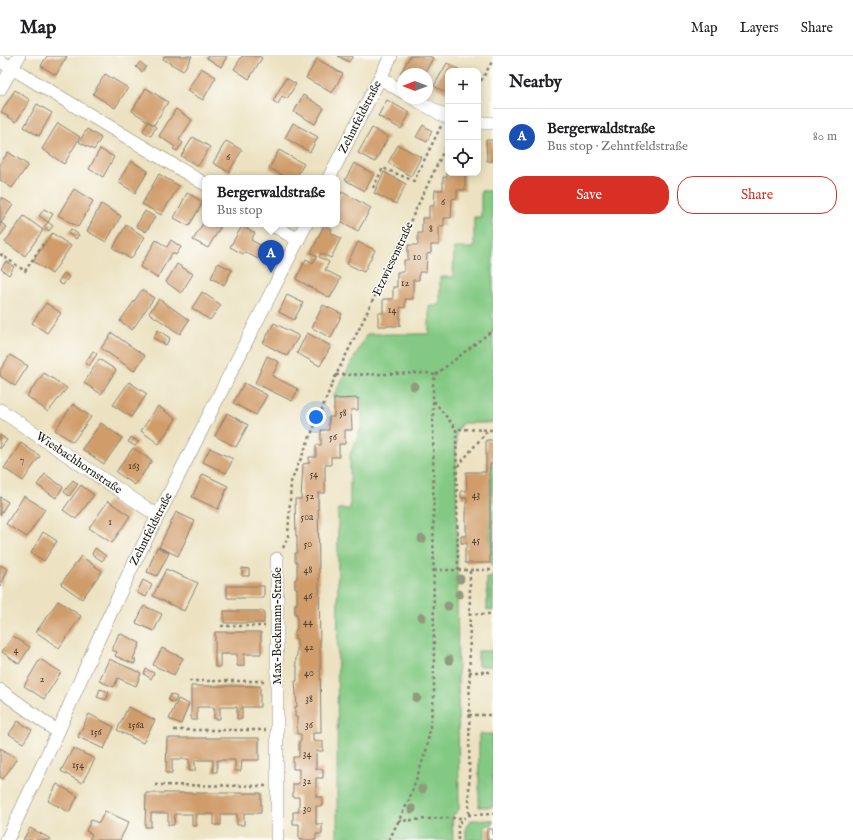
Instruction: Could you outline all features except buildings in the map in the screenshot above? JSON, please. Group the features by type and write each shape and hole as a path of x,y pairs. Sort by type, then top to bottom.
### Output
{"street":[{"path":"0,89 20,56"},
{"name":"Zehntfeldstraße","path":"331,175 391,56"},
{"path":"0,61 202,182"},
{"path":"380,78 397,88"},
{"path":"423,104 445,117"},
{"path":"481,123 493,123"},
{"path":"276,227 298,240"},
{"name":"Zehntfeldstraße","path":"7,840 58,732 92,653 131,569 304,227"},
{"name":"Wiesbachhornstraße","path":"0,410 158,516"},
{"name":"Max-Beckmann-Straße","path":"277,559 277,840"},
{"path":"0,690 58,732"}],"path":[{"path":"481,81 493,60"},
{"path":"373,188 383,168 414,181 445,122"},
{"name":"Etzwiesenstraße","path":"336,376 445,148"},
{"path":"0,254 25,271 45,241"},
{"path":"389,840 409,800 427,748 434,697 433,385 435,375 493,330"},
{"path":"336,376 427,373 435,375"},
{"name":"Max-Beckmann-Straße","path":"277,559 288,537 291,482 336,376"},
{"path":"433,401 456,429 458,570"},
{"path":"456,429 493,430"},
{"path":"457,466 488,430"},
{"path":"434,570 493,570"},
{"path":"458,840 458,824 469,814 470,570"},
{"path":"469,614 493,614"},
{"path":"221,626 277,626"},
{"path":"469,672 493,672"},
{"path":"190,681 277,681"},
{"path":"469,715 493,714"},
{"path":"174,730 278,730"},
{"path":"155,786 278,786"},
{"path":"469,814 493,814"},
{"path":"398,821 465,818"}],"green space":[{"path":"481,191 493,191 493,423 462,423 456,432 459,810 452,816 453,840 337,840 338,509 350,509 350,455 362,426 362,398 333,397 367,334 429,334 429,306 440,305 440,277 453,277 454,248 474,248 474,217 481,217"},
{"path":"490,464 493,464 493,567 490,563"},
{"path":"487,577 493,577 493,611 487,610"},
{"path":"478,651 493,651 493,666 478,666"},
{"path":"479,734 493,734 493,807 479,807"},
{"path":"471,820 493,820 493,825 485,825 485,840 466,840 466,827"}],"place":[{"name":"Bergerwaldstraße","path":"271,273"}]}
